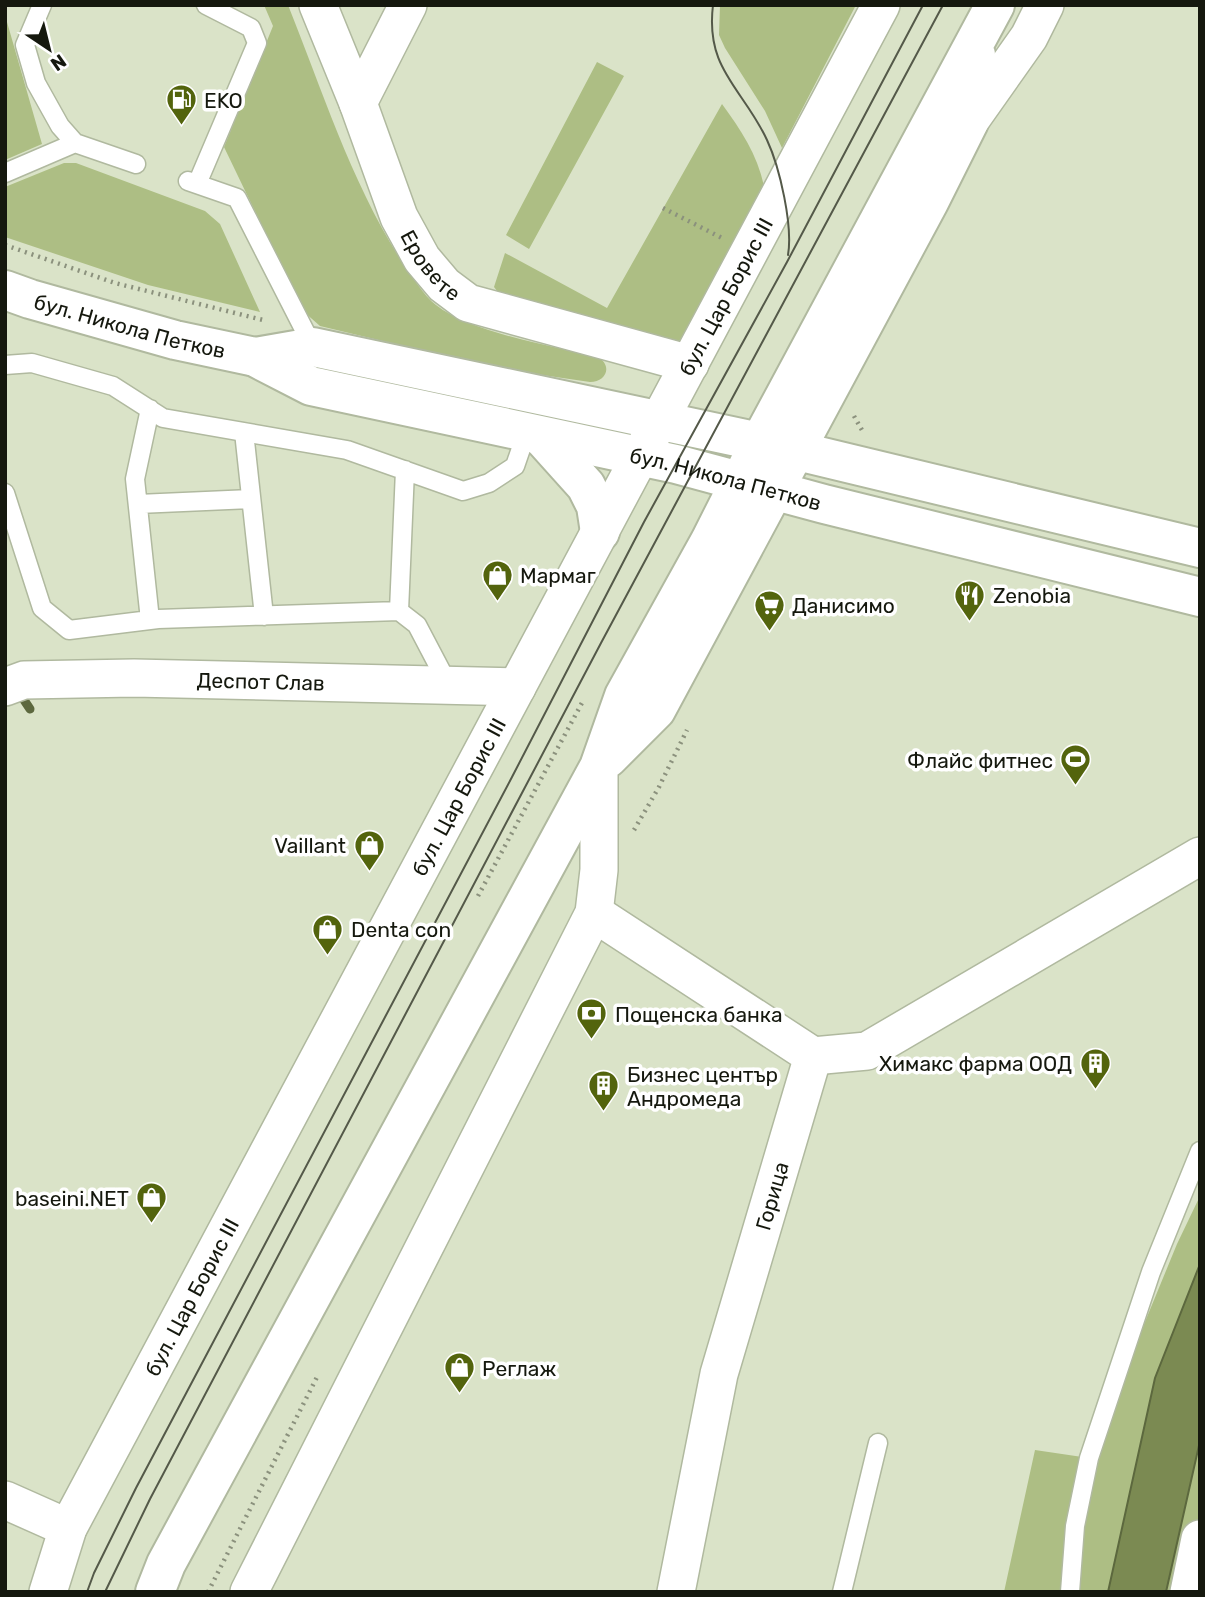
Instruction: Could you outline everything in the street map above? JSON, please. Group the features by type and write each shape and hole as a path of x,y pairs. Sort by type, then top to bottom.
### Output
{"main road":[{"path":"155,1592 166,1564 599,767 624,696 710,541 740,480 778,446 929,202 968,122 987,21"},
{"path":"599,767 656,709 776,490 778,446 987,21"},
{"name":"бул. Никола Петков","path":"5,290 175,340 255,357 311,386 639,456 1200,597"},
{"name":"бул. Никола Петков","path":"255,357 313,347 778,446 1200,548"},
{"path":"534,435 586,486 596,506 600,532"}],"street":[{"name":"Еровете","path":"318,5 358,103 399,217 422,259 443,285 468,303 690,364"},
{"path":"358,103 408,5"},
{"name":"бул. Цар Борис III","path":"48,1592 68,1528 639,456 751,253 881,5"},
{"path":"968,122 1029,37 1045,5"},
{"name":"Деспот Слав","path":"15,683 134,678 517,687"},
{"path":"249,1592 594,913 598,870 599,767"},
{"path":"594,913 813,1056 867,1051 1200,856"},
{"name":"Горица","path":"676,1592 719,1374 813,1056"},
{"path":"5,1500 68,1528"},
{"path":"1189,1592 1200,1539"}],"lane":[{"path":"41,5 25,45 36,83 61,126 75,143 136,164"},
{"path":"206,5 251,28 257,43 192,183 237,198 313,347"},
{"path":"5,173 75,143"},
{"path":"5,365 32,363 113,386 163,418 347,450 463,491 489,483 515,466 534,435"},
{"path":"150,409 135,480 150,620"},
{"path":"244,432 264,616"},
{"path":"399,611 405,470"},
{"path":"5,492 42,608 69,630 150,620 399,611 417,625 449,685"},
{"path":"138,504 251,499"},
{"path":"1070,1592 1075,1526 1089,1458 1151,1272 1200,1150"},
{"path":"842,1592 878,1443"}],"path":[{"path":"663,208 751,253"},
{"path":"853,415 865,435"},
{"path":"478,896 562,739"}],"shaded area":[{"path":"264,5 288,5 368,202 403,263 427,296 451,315 491,331 598,357 605,365 604,376 590,382 495,368 320,326 303,311 224,147 273,26"},
{"path":"720,5 856,5 782,148 765,111 719,35"},
{"path":"5,15 42,144 5,160"},
{"path":"597,62 624,76 529,249 506,235"},
{"path":"722,104 748,143 764,186 687,335 677,343 505,301 494,287 505,253 607,308"},
{"path":"64,163 76,163 205,211 220,224 260,312 148,285 5,237 5,187"},
{"path":"1200,1196 1200,1264 1155,1378 1108,1592 1004,1592 1035,1450 1089,1458 1177,1244"},
{"path":"1200,1264 1200,1441 1166,1592 1108,1592 1155,1378"},
{"path":"1200,1441 1200,1539 1189,1592 1166,1592"}],"waterway":[{"path":"18,691 30,709"}],"tram line":[{"path":"713,5 712,27 720,63 767,140 776,166 787,213 788,255"},
{"path":"87,1592 136,1488 644,522 787,262 923,5"},
{"path":"105,1592 150,1499 601,643 943,5"}],"place":[{"name":"EKO","path":"181,127"},
{"name":"Мармаг","path":"497,602"},
{"name":"Zenobia","path":"970,622"},
{"name":"Данисимо","path":"769,632"},
{"name":"Флайс фитнес","path":"1076,787"},
{"name":"Vaillant","path":"369,872"},
{"name":"Denta con","path":"328,956"},
{"name":"Пощенска банка","path":"592,1041"},
{"name":"Химакс фарма ООД","path":"1095,1090"},
{"name":"Бизнес център Андромеда","path":"604,1113"},
{"name":"baseini.NET","path":"152,1225"},
{"name":"Реглаж","path":"459,1395"}]}
